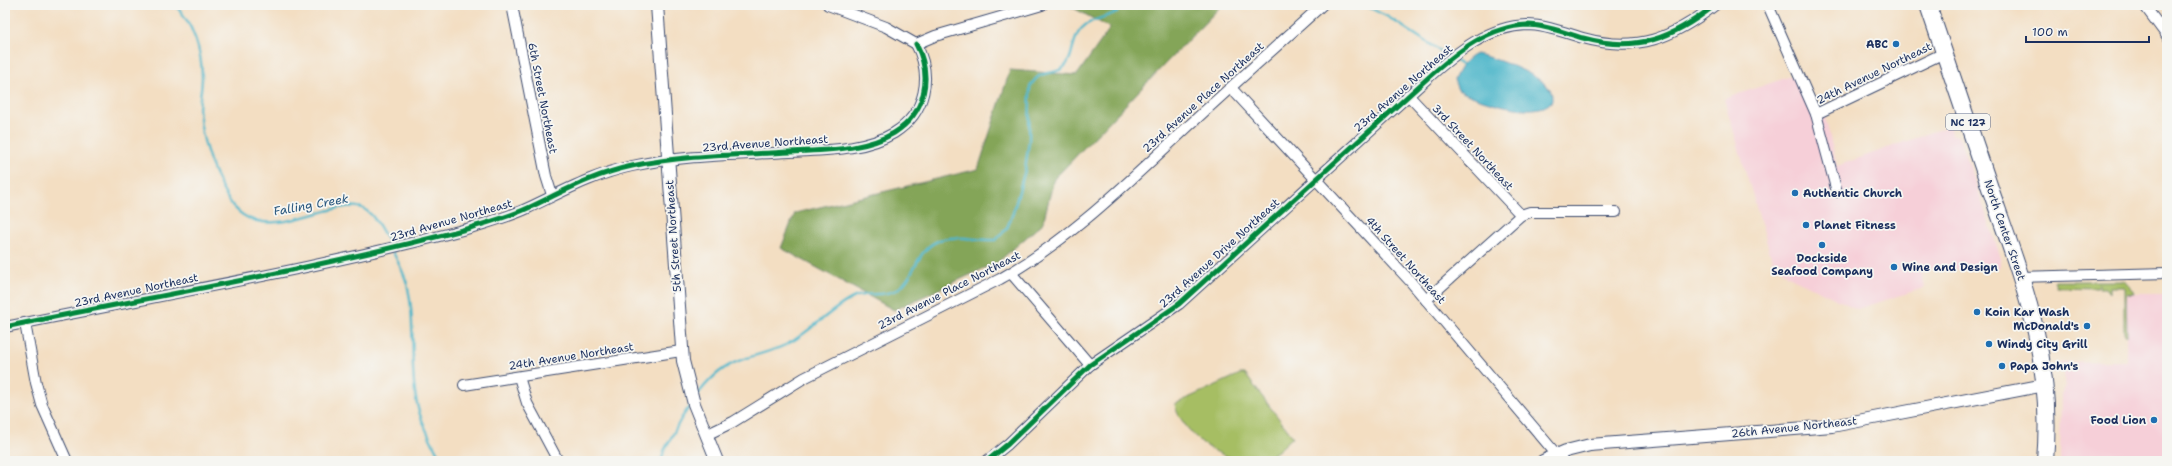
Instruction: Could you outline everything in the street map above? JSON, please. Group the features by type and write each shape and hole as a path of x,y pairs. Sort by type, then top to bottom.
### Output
{"main road":[{"name":"North Center Street","path":"1928,5 2022,276 2039,338 2045,385 2045,461"}],"street":[{"name":"6th Street Northeast","path":"512,5 546,176 552,195"},
{"name":"5th Street Northeast","path":"657,5 681,351 687,382 717,461"},
{"path":"828,5 886,27 916,44 935,36 1042,5"},
{"name":"23rd Avenue Place Northeast","path":"706,435 733,422 804,378 1011,273 1049,248 1080,224 1322,5"},
{"name":"23rd Avenue Northeast","path":"1316,180 1408,95 1463,49 1483,37 1503,29 1536,26 1607,43 1637,43 1652,41 1674,33 1694,21 1715,5"},
{"path":"1768,5 1816,114 1837,192"},
{"path":"2144,5 2167,36"},
{"name":"23rd Avenue Northeast","path":"5,327 414,243 506,217 552,195 614,171 634,166 714,156 847,148 878,140 897,131 913,116 927,81 925,66 916,44"},
{"name":"24th Avenue Northeast","path":"1816,114 1944,53"},
{"name":"4th Street Northeast","path":"1231,88 1426,300 1559,458"},
{"name":"3rd Street Northeast","path":"1408,95 1521,215"},
{"name":"23rd Avenue Drive Northeast","path":"987,461 1008,444 1090,365 1179,304 1316,180"},
{"path":"1426,300 1521,215 1530,212 1616,212"},
{"path":"1011,273 1090,365"},
{"path":"2022,276 2167,273"},
{"path":"25,323 36,383 42,406 67,461"},
{"name":"24th Avenue Northeast","path":"464,385 681,351"},
{"path":"519,377 527,403 557,459"},
{"name":"26th Avenue Northeast","path":"1543,461 1559,458 1575,448 1605,443 1832,426 2045,385"}],"shaded area":[{"path":"1794,75 1816,121 1825,117 1837,166 1949,126 1952,136 1957,136 1961,141 2001,258 2001,264 1997,269 1920,269 1924,288 1857,309 1788,276 1772,260 1724,99"},
{"path":"2126,293 2167,293 2167,461 2060,461 2061,395 2066,387 2063,367 2058,362 2126,361"}],"green space":[{"path":"1068,5 1222,5 1054,179 1043,223 998,262 894,310 781,248 795,213 978,169 1010,70 1077,75 1110,28"},
{"path":"2054,281 2124,281 2130,285 2134,293 2126,294 2127,335 2124,335 2124,287 2110,287 2110,293 2106,288 2099,288 2099,284 2097,288 2056,287"},
{"path":"1240,374 1245,374 1293,437 1276,452 1266,458 1243,460 1232,458 1211,449 1193,435 1182,421 1176,410 1175,404"}],"water":[{"path":"1476,54 1515,67 1536,77 1550,89 1552,93 1552,101 1545,107 1521,109 1492,103 1458,90 1454,80 1460,68 1468,59"}],"waterway":[{"name":"Falling Creek","path":"175,5 187,20 198,48 202,67 199,111 205,145 219,183 234,207 243,215 257,221 273,222 290,220 339,208 353,207 364,209 376,220 390,245"},
{"path":"696,397 708,382 723,369 741,360 784,346 799,337 847,301 855,297 886,293 896,290 907,279 924,251 930,245 938,241 952,238 996,240 1007,228 1013,213 1025,170 1029,141 1030,87 1038,77 1063,68 1069,60 1081,29 1093,21 1117,12 1119,5"},
{"path":"1364,5 1388,17 1450,57"},
{"path":"1454,60 1463,66"},
{"name":"Falling Creek","path":"392,250 406,280 410,299 412,314 413,377 418,408 425,429 442,461"},
{"path":"661,461 664,451 691,404"}],"cycle path":[{"path":"987,461 1008,444 1090,365 1179,304 1430,76 1451,58 1474,42 1487,35 1513,26 1534,25 1602,42 1620,44 1637,43 1654,40 1669,34 1699,17 1715,5"},
{"path":"5,327 297,269 412,243 499,219 521,211 591,179 618,169 632,166 651,162 690,158 829,150 870,143 894,133 905,125 920,104 925,81 921,56 916,44"}],"place":[{"name":"ABC","path":"1896,44"},
{"name":"Authentic Church","path":"1795,193"},
{"name":"Planet Fitness","path":"1806,225"},
{"name":"Dockside Seafood Company","path":"1822,245"},
{"name":"Wine and Design","path":"1894,267"},
{"name":"Koin Kar Wash","path":"1977,312"},
{"name":"McDonald's","path":"2087,326"},
{"name":"Windy City Grill","path":"1989,344"},
{"name":"Papa John's","path":"2002,366"},
{"name":"Food Lion","path":"2154,420"}]}
